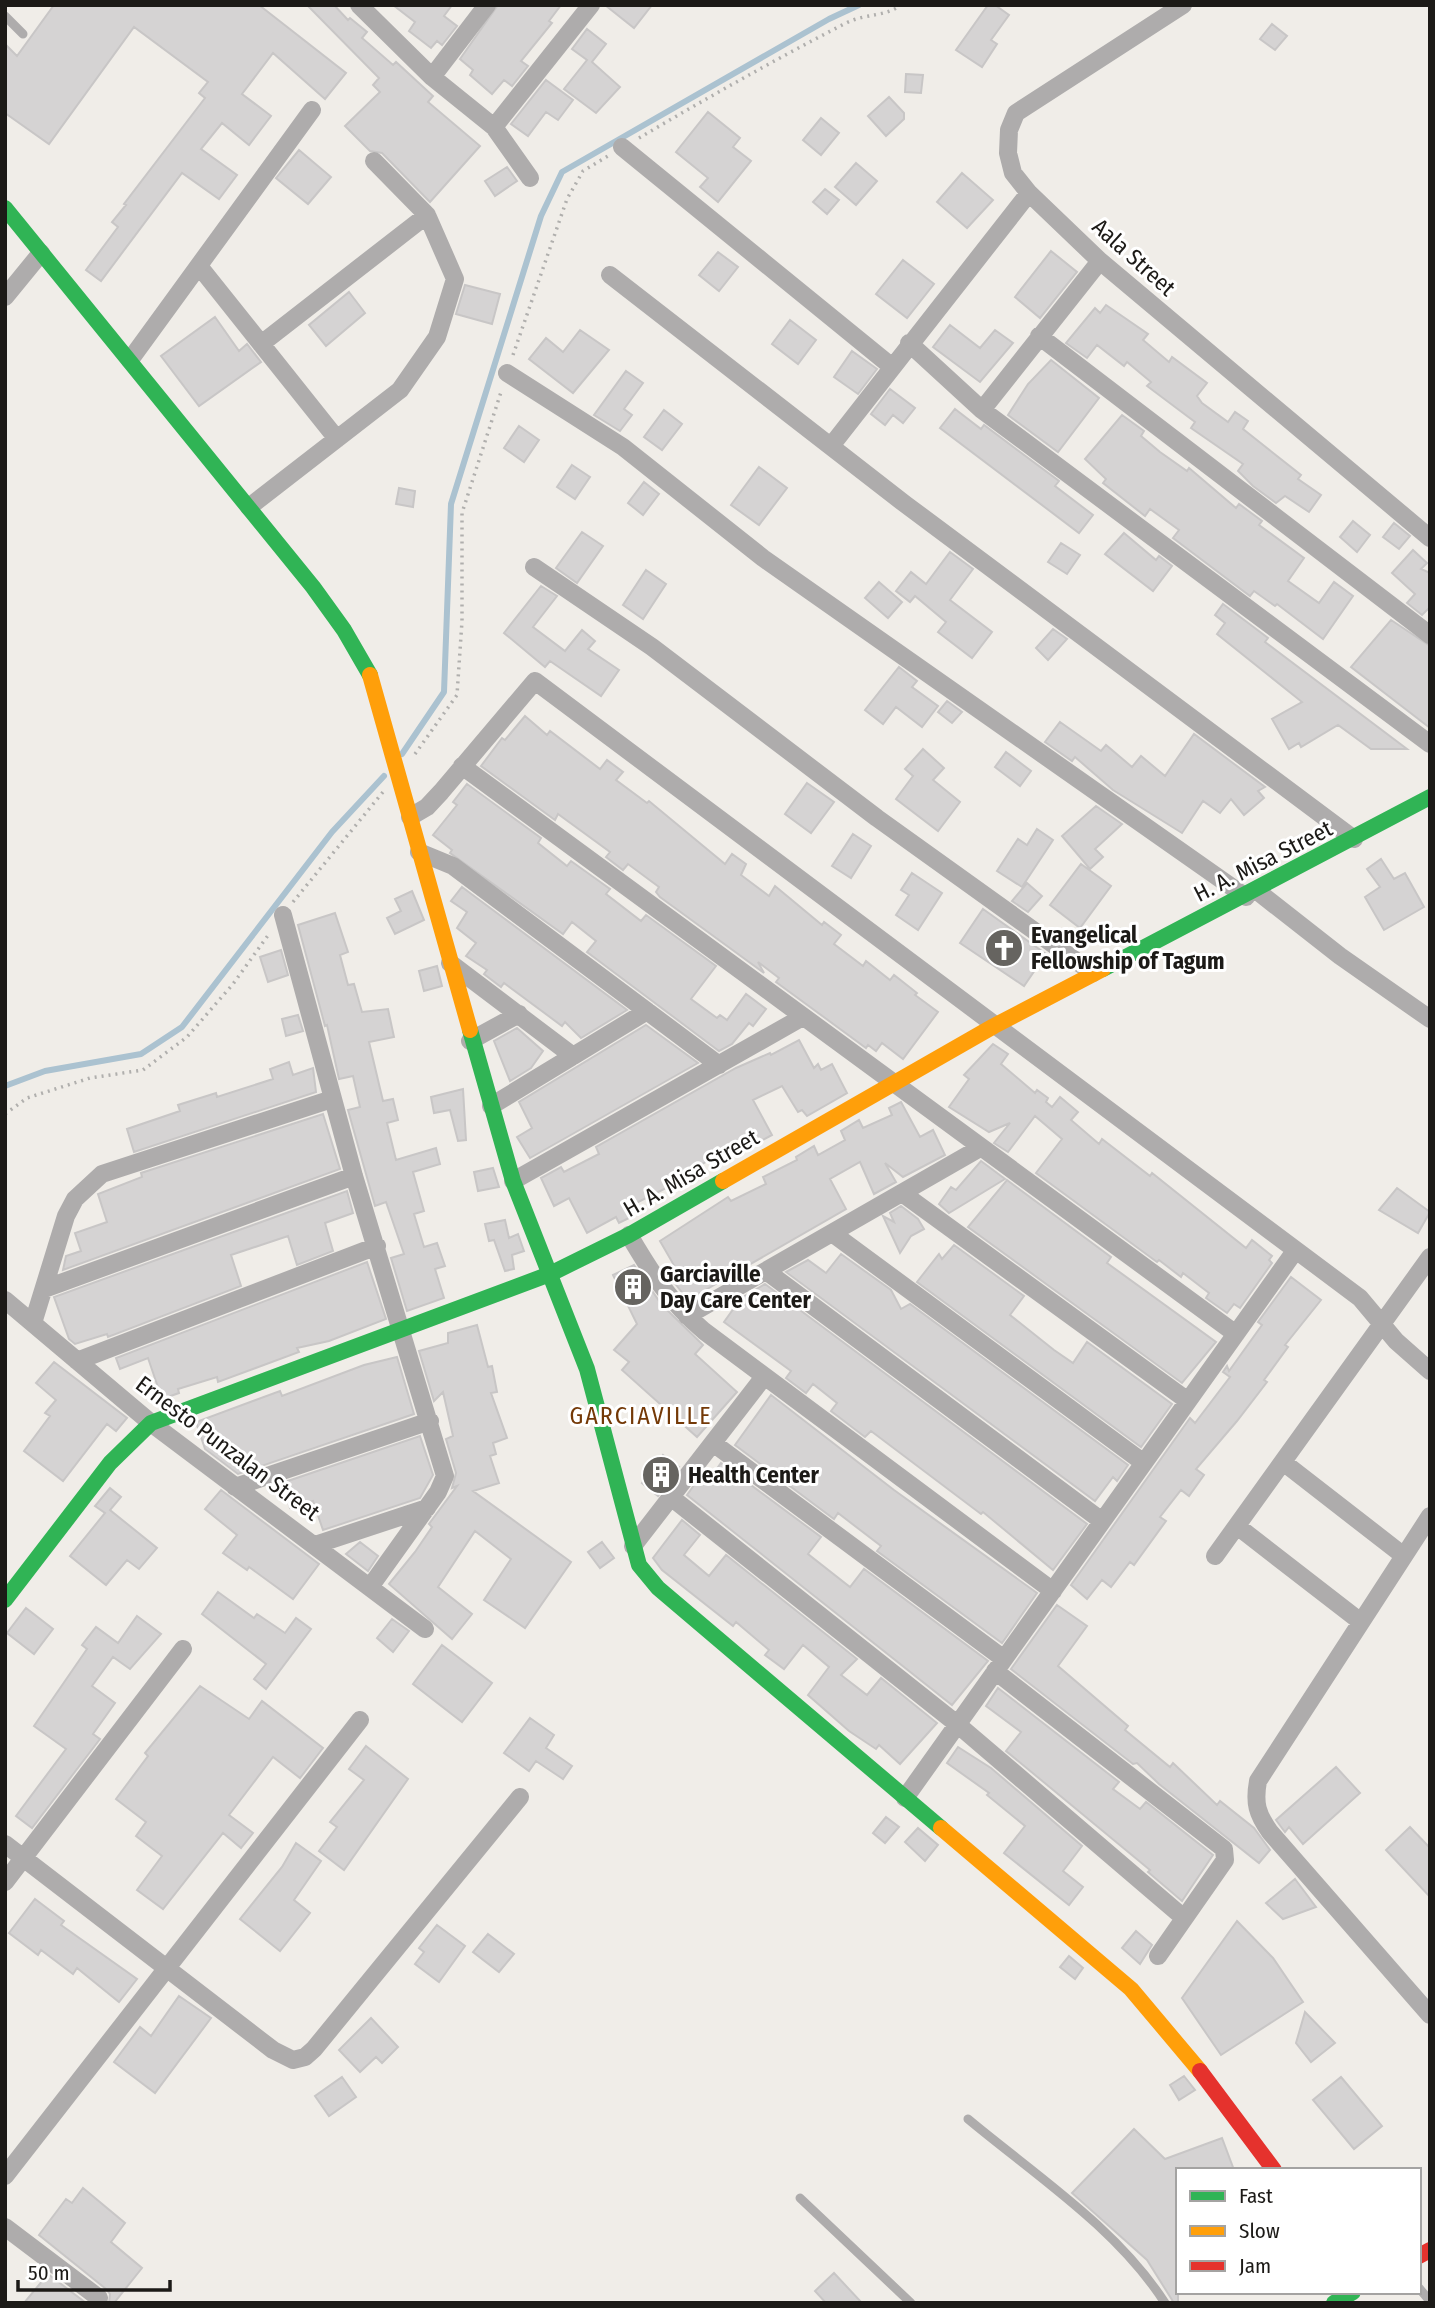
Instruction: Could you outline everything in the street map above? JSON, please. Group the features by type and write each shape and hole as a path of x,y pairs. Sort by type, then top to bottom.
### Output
{"main road":[{"path":"5,208 248,507 363,658 372,680 470,1041 513,1181 587,1369 639,1565 658,1588 1131,1989 1171,2035 1272,2168"},
{"name":"H. A. Misa Street","path":"5,1600 110,1464 151,1423 550,1274 629,1235 1093,972 1251,894 1430,797"},
{"path":"1334,2303 1350,2294"}],"street":[{"path":"359,5 380,13 432,77 494,127 530,178"},
{"path":"432,77 487,5"},
{"path":"494,127 591,5"},
{"name":"Aala Street","path":"1183,5 1016,113 1009,130 1008,153 1013,173 1029,193 1100,261 1430,538"},
{"path":"130,360 312,110"},
{"path":"622,147 891,366"},
{"path":"248,507 400,390 437,337 455,279 427,215 374,161"},
{"path":"831,446 1029,193"},
{"path":"261,344 427,215"},
{"path":"5,298 41,253"},
{"path":"982,410 1100,261"},
{"path":"199,265 337,439"},
{"path":"610,275 831,446 1354,839"},
{"path":"1039,336 1430,635"},
{"path":"909,343 982,410 1430,744"},
{"path":"507,373 623,447 763,558 1430,1019"},
{"path":"534,567 652,647 877,818 1093,972"},
{"path":"410,817 427,807 534,681 1360,1298 1396,1341 1430,1371"},
{"path":"462,766 801,1018 1236,1334"},
{"path":"419,852 453,866 719,1065"},
{"path":"283,915 354,1177 445,1476 427,1508 370,1587"},
{"path":"450,963 573,1056"},
{"path":"491,1106 647,1011"},
{"path":"470,1041 519,1014"},
{"path":"513,1181 801,1018"},
{"path":"33,1323 66,1216 75,1199 102,1174 332,1099"},
{"path":"687,1316 981,1148"},
{"path":"44,1289 354,1177"},
{"path":"902,1193 1188,1401"},
{"path":"832,1233 1144,1463"},
{"path":"629,1235 657,1283 687,1316 763,1378 1052,1591"},
{"path":"77,1360 376,1245"},
{"path":"905,1798 1295,1251"},
{"path":"1215,1556 1430,1257"},
{"path":"765,1271 1102,1521"},
{"name":"Ernesto Punzalan Street","path":"5,1300 151,1423 425,1629"},
{"path":"633,1546 763,1378"},
{"path":"234,1488 430,1421"},
{"path":"713,1443 999,1665 1224,1850 1225,1860 1158,1956"},
{"path":"1283,1462 1404,1556"},
{"path":"672,1498 957,1724 1184,1917"},
{"path":"315,1545 427,1508"},
{"path":"1430,1516 1258,1781 1254,1798 1258,1816 1270,1832 1430,2015"},
{"path":"1237,1526 1361,1622"},
{"path":"5,1882 183,1649"},
{"path":"5,2176 360,1720"},
{"path":"5,1843 282,2056 293,2060 305,2057 314,2049 520,1797"},
{"path":"5,2227 99,2298"}],"lane":[{"path":"5,16 23,34"},
{"path":"968,2119 1102,2230 1132,2259 1165,2303"},
{"path":"800,2198 911,2303"}],"path":[{"path":"5,1114 26,1098 90,1078 143,1070 187,1037 233,984 283,915 398,776 457,695 462,621 463,513 507,373 567,199 583,172 766,64 864,14 891,13 901,5"}],"building":[{"path":"54,5 259,5 346,73 325,99 273,53 242,94 271,116 249,145 222,123 201,149 237,175 219,199 182,173 101,281 86,270 118,227 112,222 126,205 124,204 205,98 199,93 208,82 134,27 49,144 5,113 5,44 17,56"},
{"path":"307,5 334,5 348,20 350,18 367,32 362,38 393,65 396,62 433,96 428,102 480,146 430,202 382,153 370,151 345,126 380,92 373,85 379,78"},
{"path":"393,5 452,5 444,16 457,26 442,45 437,41 431,48 409,31 415,22"},
{"path":"498,5 561,5 549,21 552,23 521,61 528,66 512,86 504,80 492,94 470,75 473,70 460,59"},
{"path":"605,5 652,5 634,28"},
{"path":"988,5 995,5 1009,15 991,40 997,44 982,67 956,50"},
{"path":"1272,24 1287,36 1275,50 1260,39"},
{"path":"587,29 606,44 592,62 620,87 596,113 564,89 587,60 572,49"},
{"path":"906,74 923,75 921,93 905,92"},
{"path":"546,80 573,100 558,120 546,112 528,136 511,124"},
{"path":"889,97 904,113 904,119 886,136 868,116"},
{"path":"708,112 740,138 733,147 751,161 718,202 700,187 708,178 676,152"},
{"path":"821,118 839,133 821,155 803,140"},
{"path":"299,150 331,177 308,204 276,178"},
{"path":"856,163 877,181 856,205 835,187"},
{"path":"507,167 517,181 495,196 485,181"},
{"path":"962,173 993,200 967,228 937,202"},
{"path":"825,189 839,200 827,214 813,202"},
{"path":"1051,251 1077,272 1040,318 1015,297"},
{"path":"718,252 738,267 719,291 699,275"},
{"path":"903,260 934,284 907,318 876,294"},
{"path":"465,285 500,294 492,324 456,314"},
{"path":"349,292 365,313 326,346 309,325"},
{"path":"1106,305 1148,334 1143,340 1169,362 1172,357 1207,383 1197,396 1202,403 1228,422 1235,412 1248,421 1243,429 1301,475 1298,479 1321,495 1309,512 1285,496 1276,503 1253,486 1238,471 1243,464 1191,428 1195,422 1147,386 1151,382 1127,362 1124,366 1097,345 1087,358 1066,343 1095,308 1100,313"},
{"path":"215,317 239,351 247,344 261,362 199,406 161,356"},
{"path":"790,320 816,340 798,364 772,344"},
{"path":"950,325 980,348 995,330 1013,343 980,382 933,347"},
{"path":"580,330 609,350 573,393 529,359 546,338 563,352"},
{"path":"852,351 877,369 858,394 834,377"},
{"path":"1051,360 1099,398 1058,452 1008,415 1028,384"},
{"path":"626,371 643,383 624,409 632,415 620,431 594,415"},
{"path":"890,389 915,408 903,423 893,415 885,425 871,414"},
{"path":"955,409 981,429 984,425 1059,481 1055,486 1093,515 1079,533 940,428"},
{"path":"664,410 682,424 662,450 644,437"},
{"path":"1122,415 1144,431 1141,436 1160,452 1187,471 1189,468 1236,508 1239,504 1262,521 1259,525 1304,558 1288,581 1319,603 1334,582 1353,596 1323,639 1277,604 1275,606 1254,591 1250,596 1173,538 1179,530 1150,509 1145,516 1103,483 1106,479 1085,459"},
{"path":"519,426 539,440 524,462 504,448"},
{"path":"572,465 590,477 575,499 557,487"},
{"path":"759,467 787,488 759,525 731,505"},
{"path":"644,482 659,494 643,515 628,503"},
{"path":"399,488 415,491 413,507 396,504"},
{"path":"1353,521 1370,535 1357,552 1340,537"},
{"path":"1394,523 1410,536 1399,549 1383,537"},
{"path":"582,532 603,546 577,583 556,568"},
{"path":"1124,533 1156,560 1159,556 1172,566 1153,591 1105,554"},
{"path":"1061,543 1080,555 1067,574 1048,562"},
{"path":"1413,550 1427,563 1421,569 1430,573 1430,607 1422,615 1407,603 1415,594 1392,573"},
{"path":"950,552 973,569 950,600 992,632 972,658 938,632 946,622 915,596 910,602 896,591 911,572 926,584"},
{"path":"646,570 666,584 643,619 623,605"},
{"path":"879,582 902,602 888,618 865,598"},
{"path":"541,586 557,596 533,627 565,651 582,630 595,641 588,649 619,670 601,696 550,661 545,667 504,633"},
{"path":"1223,604 1268,638 1265,642 1407,749 1371,749 1338,725 1301,747 1299,743 1289,749 1272,719 1302,702 1217,634 1225,623 1215,615"},
{"path":"1391,620 1430,646 1430,728 1351,667"},
{"path":"1053,629 1067,639 1048,660 1036,648"},
{"path":"899,667 917,681 912,687 938,706 922,727 896,707 883,724 865,710"},
{"path":"947,701 962,712 952,723 938,712"},
{"path":"525,716 547,735 550,731 600,769 607,760 623,772 616,780 647,803 649,801 725,864 732,854 746,864 741,875 769,896 775,886 822,925 824,922 841,935 834,944 863,966 866,961 890,980 894,975 938,1012 903,1059 882,1043 876,1051 868,1045 866,1048 776,982 779,978 758,962 764,973 660,897 656,892 659,887 628,864 623,870 606,857 610,852 558,814 555,820 481,766 502,738 505,740"},
{"path":"1060,722 1101,751 1106,745 1132,767 1141,756 1165,776 1194,734 1265,787 1258,791 1264,798 1244,815 1231,799 1220,813 1203,801 1182,833 1113,790 1075,757 1072,761 1045,742"},
{"path":"923,749 944,768 933,780 960,802 938,831 896,799 913,776 905,769"},
{"path":"1006,752 1031,771 1020,786 995,767"},
{"path":"807,783 834,802 811,833 785,814"},
{"path":"467,784 541,838 538,843 567,866 571,861 610,889 606,894 641,921 646,915 716,966 691,999 717,1018 720,1015 727,1020 746,994 766,1009 753,1026 749,1023 732,1044 719,1051 587,952 596,941 572,922 563,934 450,853 452,850 433,835 457,805 453,802"},
{"path":"1096,806 1122,824 1095,849 1103,857 1090,869 1062,836"},
{"path":"1037,829 1053,840 1022,887 997,871 1018,839 1027,845"},
{"path":"853,834 871,846 851,878 832,866"},
{"path":"1381,859 1394,879 1405,873 1424,907 1384,930 1365,897 1380,887 1367,869"},
{"path":"1081,864 1111,886 1080,928 1050,905"},
{"path":"912,873 942,893 918,930 896,915 909,895 901,890"},
{"path":"1027,883 1042,896 1028,912 1012,901"},
{"path":"462,887 627,1010 581,1038 565,1022 562,1026 504,983 501,987 484,974 487,970 466,956 476,943 457,928 467,912 451,901"},
{"path":"412,891 424,920 395,934 387,918 401,911 395,899"},
{"name":"Evangelical Fellowship of Tagum","path":"983,909 1046,954 1024,986 960,943"},
{"path":"335,913 348,952 340,955 348,985 354,984 362,1012 388,1009 394,1037 369,1042 383,1101 393,1099 398,1120 387,1123 396,1160 436,1148 440,1164 413,1172 424,1211 414,1214 424,1247 437,1243 445,1266 435,1269 444,1298 407,1311 391,1258 404,1254 386,1202 375,1206 348,1110 360,1107 353,1076 339,1079 327,1025 325,1026 298,925"},
{"path":"281,950 288,975 268,982 260,957"},
{"path":"437,966 442,986 424,991 419,971"},
{"path":"298,1015 303,1031 286,1036 282,1019"},
{"path":"646,1025 698,1063 530,1158 517,1137 532,1128 519,1102"},
{"path":"517,1028 543,1051 531,1068 510,1081 494,1041"},
{"path":"799,1040 814,1068 818,1064 821,1070 832,1064 847,1093 807,1116 802,1110 798,1112 782,1086 753,1100 772,1135 723,1161 720,1154 683,1175 688,1183 670,1194 666,1188 628,1207 633,1216 619,1223 616,1217 587,1233 569,1198 554,1206 541,1178 561,1167 564,1172 599,1154 596,1147 736,1068 770,1053 771,1055"},
{"path":"993,1044 1008,1054 1001,1064 1035,1093 1037,1090 1048,1098 1046,1102 1052,1107 1060,1097 1078,1112 1071,1120 1099,1144 1102,1139 1150,1176 1152,1173 1246,1248 1252,1240 1272,1256 1269,1260 1272,1263 1240,1308 1234,1304 1227,1313 1206,1298 1209,1293 1183,1273 1181,1277 1159,1260 1157,1262 1036,1173 1062,1139 1035,1116 1008,1152 994,1143 1010,1123 989,1132 949,1107 969,1079 964,1075"},
{"path":"289,1062 293,1075 313,1068 316,1092 134,1152 127,1129 180,1111 178,1105 216,1093 217,1097 273,1079 270,1069"},
{"path":"463,1089 466,1140 458,1141 450,1110 434,1113 431,1097"},
{"path":"901,1102 920,1137 933,1130 945,1155 903,1177 885,1163 896,1182 874,1194 860,1162 830,1179 846,1209 688,1300 666,1272 675,1267 660,1241 728,1197 731,1201 766,1184 763,1177 797,1160 796,1157 814,1146 818,1155 845,1140 841,1131 859,1120 863,1128 892,1115 889,1108"},
{"path":"323,1114 340,1169 63,1270 66,1256 81,1251 75,1233 107,1222 98,1194 142,1177 141,1173"},
{"path":"981,1161 1005,1179 949,1213 939,1204 951,1187 956,1190"},
{"path":"493,1168 499,1187 478,1191 474,1172"},
{"path":"1007,1180 1111,1257 1107,1263 1216,1342 1182,1383 968,1227"},
{"path":"1397,1188 1430,1212 1418,1233 1379,1210"},
{"path":"347,1191 353,1213 325,1223 333,1251 297,1265 288,1236 231,1255 241,1286 108,1337 107,1334 75,1344 69,1339 54,1297"},
{"path":"901,1206 918,1219 924,1229 911,1236 900,1253 883,1216 894,1222 890,1213"},
{"path":"505,1220 509,1238 518,1234 524,1251 512,1255 514,1269 505,1271 494,1240 489,1241 485,1224"},
{"path":"954,1245 1024,1296 1010,1315 1054,1350 1073,1363 1087,1342 1172,1404 1141,1447 917,1282 939,1254 942,1259"},
{"path":"841,1254 891,1290 901,1309 910,1304 1128,1465 1117,1481 1113,1477 1095,1501 786,1272 808,1260 826,1273"},
{"path":"367,1262 386,1319 329,1341 297,1348 299,1352 218,1382 217,1377 178,1389 179,1393 162,1399 148,1358 120,1369 116,1358"},
{"path":"634,1265 662,1305 703,1345 695,1354 737,1392 697,1437 622,1370 629,1362 614,1350 637,1324 613,1275"},
{"path":"1291,1277 1321,1300 1285,1345 1288,1347 1264,1380 1267,1382 1196,1469 1204,1475 1189,1496 1181,1490 1160,1517 1166,1521 1134,1565 1130,1562 1111,1587 1102,1580 1087,1599 1071,1585 1190,1418 1195,1423 1230,1377 1223,1372 1227,1366 1229,1371 1262,1325 1258,1322"},
{"path":"765,1284 1087,1524 1053,1570 983,1512 981,1514 871,1431 865,1437 831,1411 837,1403 813,1384 806,1393 786,1378 791,1371 724,1322 734,1308 731,1304"},
{"path":"477,1325 488,1367 492,1366 497,1392 491,1393 507,1438 493,1443 496,1454 490,1456 499,1483 473,1491 571,1562 525,1628 484,1600 511,1559 475,1531 438,1587 472,1614 452,1639 389,1584 415,1552 432,1527 429,1524 457,1486 452,1488 456,1473 446,1439 453,1436 443,1392 434,1401 419,1351 448,1343 448,1333"},
{"path":"397,1357 414,1414 238,1474 205,1449 196,1422 280,1391 282,1396 364,1365"},
{"path":"54,1362 127,1418 116,1431 107,1424 63,1481 24,1451 50,1416 45,1413 56,1400 36,1383"},
{"path":"771,1395 894,1490 1037,1593 1002,1643 877,1551 881,1546 838,1513 834,1519 735,1445"},
{"path":"420,1436 433,1475 420,1498 323,1530 313,1501 290,1508 282,1483"},
{"name":"Health Center","path":"663,1455 679,1467 658,1496 642,1483"},
{"path":"721,1463 821,1537 808,1554 850,1587 864,1569 988,1661 952,1705 687,1495 697,1481 701,1485 706,1479 708,1481"},
{"path":"110,1488 121,1497 110,1510 157,1548 139,1569 127,1560 106,1585 70,1556 105,1513 95,1506"},
{"path":"221,1490 319,1564 293,1599 249,1567 247,1570 223,1553 237,1535 205,1509"},
{"path":"682,1520 700,1535 684,1555 709,1576 726,1555 857,1659 841,1675 867,1695 881,1678 937,1723 900,1764 879,1745 876,1749 849,1731 808,1695 829,1667 803,1645 784,1669 765,1655 769,1650 736,1622 733,1626 662,1570 653,1558"},
{"path":"360,1542 378,1556 368,1571 346,1554"},
{"path":"602,1542 614,1558 600,1568 588,1552"},
{"path":"218,1592 254,1618 257,1614 285,1633 296,1618 311,1629 266,1689 254,1679 266,1664 202,1614"},
{"path":"1057,1605 1087,1626 1058,1666 1128,1726 1125,1730 1170,1767 1173,1763 1217,1805 1220,1801 1254,1828 1270,1850 1259,1863 1159,1784 1137,1763 1133,1764 1011,1669"},
{"path":"26,1608 53,1629 34,1654 7,1633"},
{"path":"137,1616 161,1634 130,1669 113,1657 92,1686 115,1703 93,1734 100,1739 32,1828 16,1816 66,1749 34,1726 87,1649 82,1645 96,1627 118,1643"},
{"path":"392,1619 409,1631 393,1652 377,1638"},
{"path":"442,1645 492,1683 462,1722 413,1684"},
{"path":"200,1686 249,1719 262,1701 323,1748 300,1778 273,1757 229,1815 253,1833 241,1848 223,1833 163,1909 137,1890 162,1856 136,1836 146,1822 116,1799 148,1756 145,1753"},
{"path":"998,1688 1119,1782 1113,1789 1140,1809 1146,1802 1213,1855 1182,1901 1148,1872 1150,1870 1006,1751 1021,1732 986,1706"},
{"path":"530,1718 554,1735 546,1748 572,1766 563,1779 536,1761 529,1771 504,1753"},
{"path":"366,1746 408,1779 344,1870 319,1851 337,1827 330,1822 364,1780 349,1769"},
{"path":"958,1747 991,1768 1082,1846 1063,1871 1083,1887 1069,1905 1004,1853 1025,1826 987,1795 989,1793 947,1763"},
{"path":"1336,1767 1360,1793 1303,1844 1289,1827 1285,1832 1276,1820"},
{"path":"886,1817 899,1827 885,1843 873,1833"},
{"path":"1410,1827 1430,1848 1430,1897 1386,1850"},
{"path":"918,1828 938,1845 925,1861 905,1842"},
{"path":"296,1843 321,1861 294,1900 310,1913 280,1951 240,1919 282,1867"},
{"path":"1295,1879 1316,1907 1283,1919 1266,1903"},
{"path":"35,1899 64,1921 61,1925 137,1979 119,2002 77,1968 73,1974 41,1950 38,1955 9,1933"},
{"path":"1237,1921 1273,1958 1303,2002 1221,2055 1182,1998"},
{"path":"437,1925 465,1946 439,1982 415,1964 424,1952 419,1948"},
{"path":"1136,1931 1152,1945 1140,1964 1122,1948"},
{"path":"488,1934 514,1954 499,1972 473,1952"},
{"path":"1069,1956 1083,1968 1075,1979 1060,1967"},
{"path":"179,1996 211,2018 155,2093 114,2062 140,2027 151,2036"},
{"path":"1305,2012 1335,2043 1311,2062 1296,2043"},
{"path":"371,2018 398,2047 382,2063 376,2057 360,2072 339,2050"},
{"path":"1184,2076 1195,2090 1179,2100 1170,2085"},
{"path":"342,2077 356,2097 329,2116 315,2096"},
{"path":"1341,2077 1382,2126 1354,2149 1313,2100"},
{"path":"1134,2129 1165,2159 1222,2138 1233,2168 1176,2168 1178,2303 1174,2303 1147,2260 1072,2193"},
{"path":"83,2188 125,2223 111,2242 142,2268 114,2303 109,2303 110,2294 106,2289 39,2235 66,2199 72,2203"},
{"path":"834,2273 862,2303 826,2303 815,2291"},
{"path":"48,2274 86,2303 24,2303"}],"waterway":[{"path":"402,754 444,692 451,504 541,216 562,172 829,19 859,5"},
{"path":"5,1086 45,1071 141,1054 182,1027 332,832 384,776"}],"traffic: fast":[{"path":"5,208 313,587 344,630 370,675"},
{"path":"1103,969 1430,797"},
{"path":"470,1030 513,1181 587,1369 639,1565 658,1588 941,1828"},
{"path":"5,1600 110,1463 151,1423 550,1274 629,1235 723,1181"},
{"path":"1334,2303 1350,2294"}],"traffic: slow":[{"path":"370,675 470,1030"},
{"path":"723,1181 994,1026 1103,969"},
{"path":"941,1828 1131,1989 1200,2071"}],"traffic: jam":[{"path":"1200,2071 1273,2168"},
{"path":"1421,2255 1430,2250"}],"place":[{"name":"Evangelical Fellowship of Tagum","path":"1004,948"},
{"name":"Garciaville Day Care Center","path":"633,1287"},
{"name":"Health Center","path":"661,1475"}],"district":[{"name":"GARCIAVILLE","path":"641,1416"}]}
